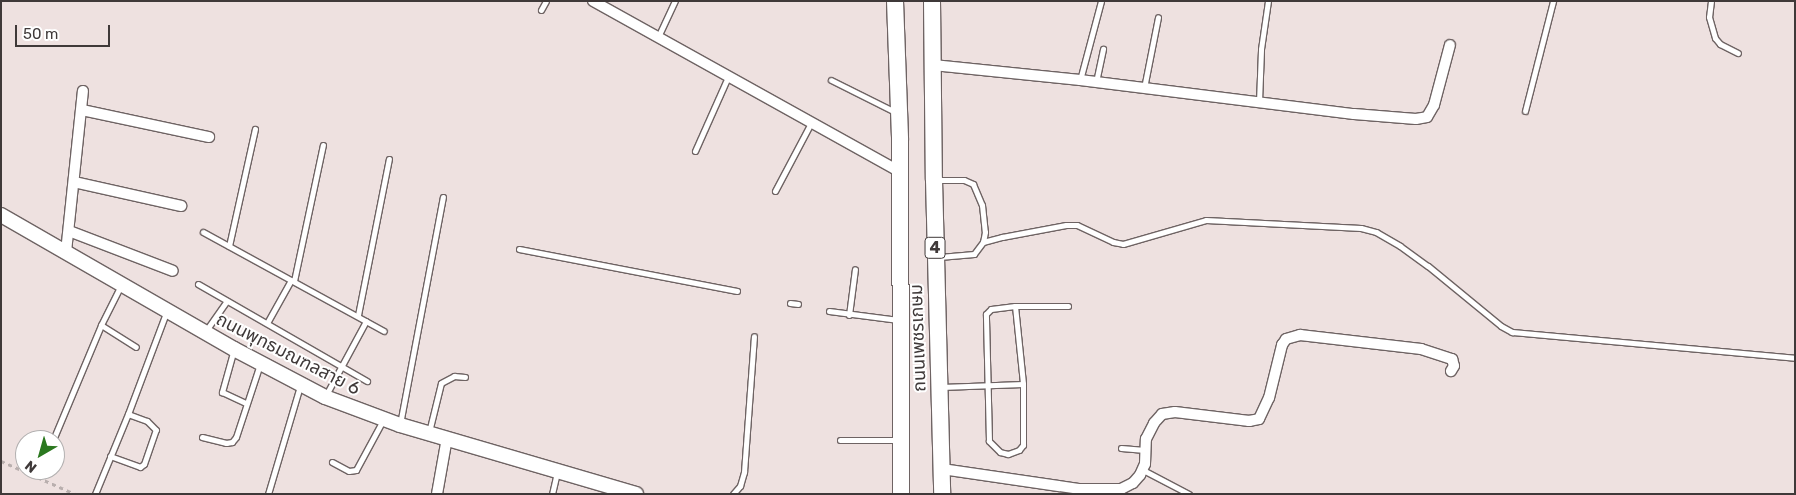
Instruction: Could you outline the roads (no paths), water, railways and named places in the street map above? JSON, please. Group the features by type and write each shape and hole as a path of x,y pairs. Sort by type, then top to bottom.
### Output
{"main road":[{"name":"ถนนเพชรเกษม","path":"895,1 900,172 901,494"},
{"name":"ถนนเพชรเกษม","path":"932,1 934,180 942,494"},
{"name":"ถนนพุทธมณฑลสาย 6","path":"1,215 260,364 325,397 383,420 636,494"}],"street":[{"path":"593,1 900,172"},
{"path":"933,65 1080,80 1354,114 1416,119 1428,117 1434,105 1450,45"},
{"path":"66,252 83,92"},
{"path":"82,110 209,137"},
{"path":"74,182 181,206"},
{"path":"69,231 173,271"},
{"path":"942,469 1102,491 1121,489 1133,483 1142,470 1146,439 1154,423 1162,414 1168,412 1249,421 1260,419 1269,398 1282,345 1292,337 1300,335 1421,349 1452,359 1454,366 1451,371"},
{"path":"437,494 448,438"}],"lane":[{"path":"541,10 546,1"},
{"path":"658,37 675,1"},
{"path":"1080,80 1101,1"},
{"path":"1259,102 1261,49 1268,1"},
{"path":"1525,111 1553,1"},
{"path":"1711,1 1709,17 1715,38 1720,44 1738,53"},
{"path":"1144,88 1158,18"},
{"path":"1095,82 1103,49"},
{"path":"695,151 728,77"},
{"path":"831,80 899,114"},
{"path":"774,191 811,123"},
{"path":"228,246 255,128"},
{"path":"267,323 293,280 322,145"},
{"path":"358,316 389,159"},
{"path":"934,180 964,180 973,184 982,205 985,232 984,242 974,254 936,258"},
{"path":"400,425 443,197"},
{"path":"984,242 1066,225 1076,225 1114,242 1124,244 1206,220 1360,228 1376,232 1400,246 1428,266 1495,321 1512,332 1795,358"},
{"path":"204,232 384,331"},
{"path":"519,248 738,292"},
{"path":"849,315 855,269"},
{"path":"57,430 101,325 122,284"},
{"path":"198,284 367,380"},
{"path":"205,332 226,301"},
{"path":"790,303 798,304"},
{"path":"1015,306 1023,384 1023,445 1019,450 1008,454 1000,452 989,441 984,384 986,314 991,309 1015,306 1068,306"},
{"path":"95,494 128,414 167,310"},
{"path":"830,311 849,315 899,320"},
{"path":"325,397 366,321"},
{"path":"101,325 136,347"},
{"path":"732,494 740,486 744,472 754,336"},
{"path":"234,349 222,392 246,403"},
{"path":"202,437 226,444 232,442 236,436 260,364"},
{"path":"429,434 440,383 454,376 465,377"},
{"path":"939,387 1023,384"},
{"path":"268,494 300,385"},
{"path":"110,456 140,467 144,464 156,430 148,421 128,414"},
{"path":"332,462 349,470 356,470 383,420"},
{"path":"840,440 900,440"},
{"path":"1121,448 1146,450"},
{"path":"1142,470 1189,494"},
{"path":"552,494 557,472"}]}
